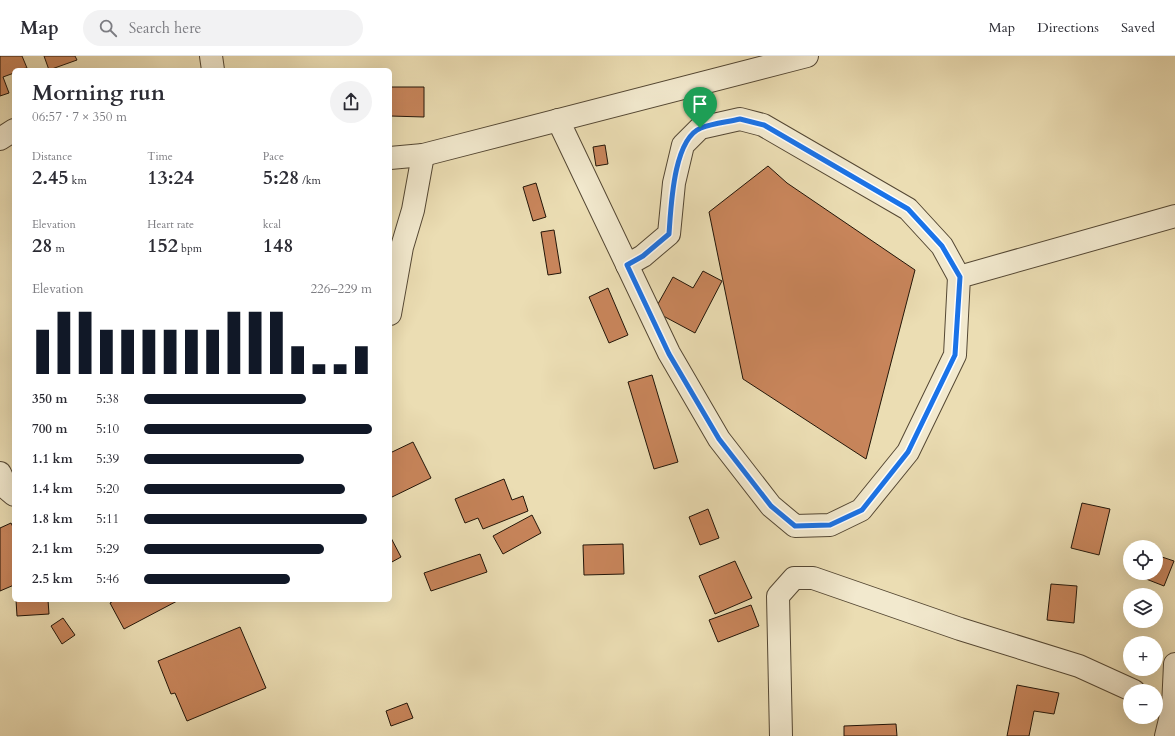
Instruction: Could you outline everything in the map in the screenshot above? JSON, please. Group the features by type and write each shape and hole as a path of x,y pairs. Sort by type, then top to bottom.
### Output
{"street":[{"path":"211,56 213,68"},
{"path":"392,158 423,155 807,56"},
{"path":"558,120 669,354 719,439 771,506 795,526 830,525 862,510 908,452 955,355 960,277 942,246 908,209 764,125 740,119 700,128 683,145 674,183 669,234 643,256 627,265"},
{"path":"0,139 12,131"},
{"path":"392,303 402,247 413,210 423,155"},
{"path":"392,224 413,210"},
{"path":"960,277 1175,216"},
{"path":"0,473 7,489 12,493"},
{"path":"781,736 778,596 794,578 813,578 960,629 1079,666 1123,686"},
{"path":"1166,736 1168,705 1175,664"}],"building":[{"path":"0,56 22,56 27,68 12,68 12,74 3,77 9,93 0,96"},
{"path":"44,56 75,56 77,60 55,68 48,68"},
{"path":"392,87 424,87 424,117 392,116"},
{"path":"605,145 608,164 596,166 593,147"},
{"path":"768,166 787,183 915,270 866,459 743,379 709,212"},
{"path":"536,183 546,217 533,221 523,187"},
{"path":"554,230 561,273 548,275 541,232"},
{"path":"703,271 722,281 695,333 654,311 673,277 693,288"},
{"path":"608,288 628,335 609,343 589,297"},
{"path":"652,375 678,462 654,469 628,382"},
{"path":"413,442 431,478 392,497 392,452"},
{"path":"504,479 512,500 523,496 528,511 483,529 478,518 465,523 455,499"},
{"path":"1082,503 1110,509 1099,555 1071,548"},
{"path":"708,509 719,538 700,545 689,517"},
{"path":"532,515 541,533 503,554 493,536"},
{"path":"11,523 12,525 12,586 0,591 0,528"},
{"path":"392,540 401,557 392,562"},
{"path":"623,544 624,574 584,575 583,545"},
{"path":"480,554 487,572 431,591 424,573"},
{"path":"1163,557 1174,561 1164,586 1149,580 1163,580"},
{"path":"735,561 752,598 715,614 699,576"},
{"path":"1051,584 1077,586 1074,623 1047,620"},
{"path":"16,602 48,602 49,614 17,616"},
{"path":"112,602 175,602 124,629 110,603"},
{"path":"751,605 759,626 718,642 709,620"},
{"path":"63,618 75,635 62,644 51,626"},
{"path":"240,627 266,688 187,721 175,693 171,694 158,661"},
{"path":"1017,685 1059,693 1054,714 1034,711 1029,736 1007,736"},
{"path":"407,703 413,718 391,726 386,711"},
{"path":"896,724 897,736 844,736 844,726"}],"route":[{"path":"740,119 764,125 908,209 942,246 960,277 955,355 908,452 862,510 830,525 795,526 771,506 748,477 719,439 669,354 627,265 643,256 669,234 674,183 683,145 700,128 740,119"}]}
